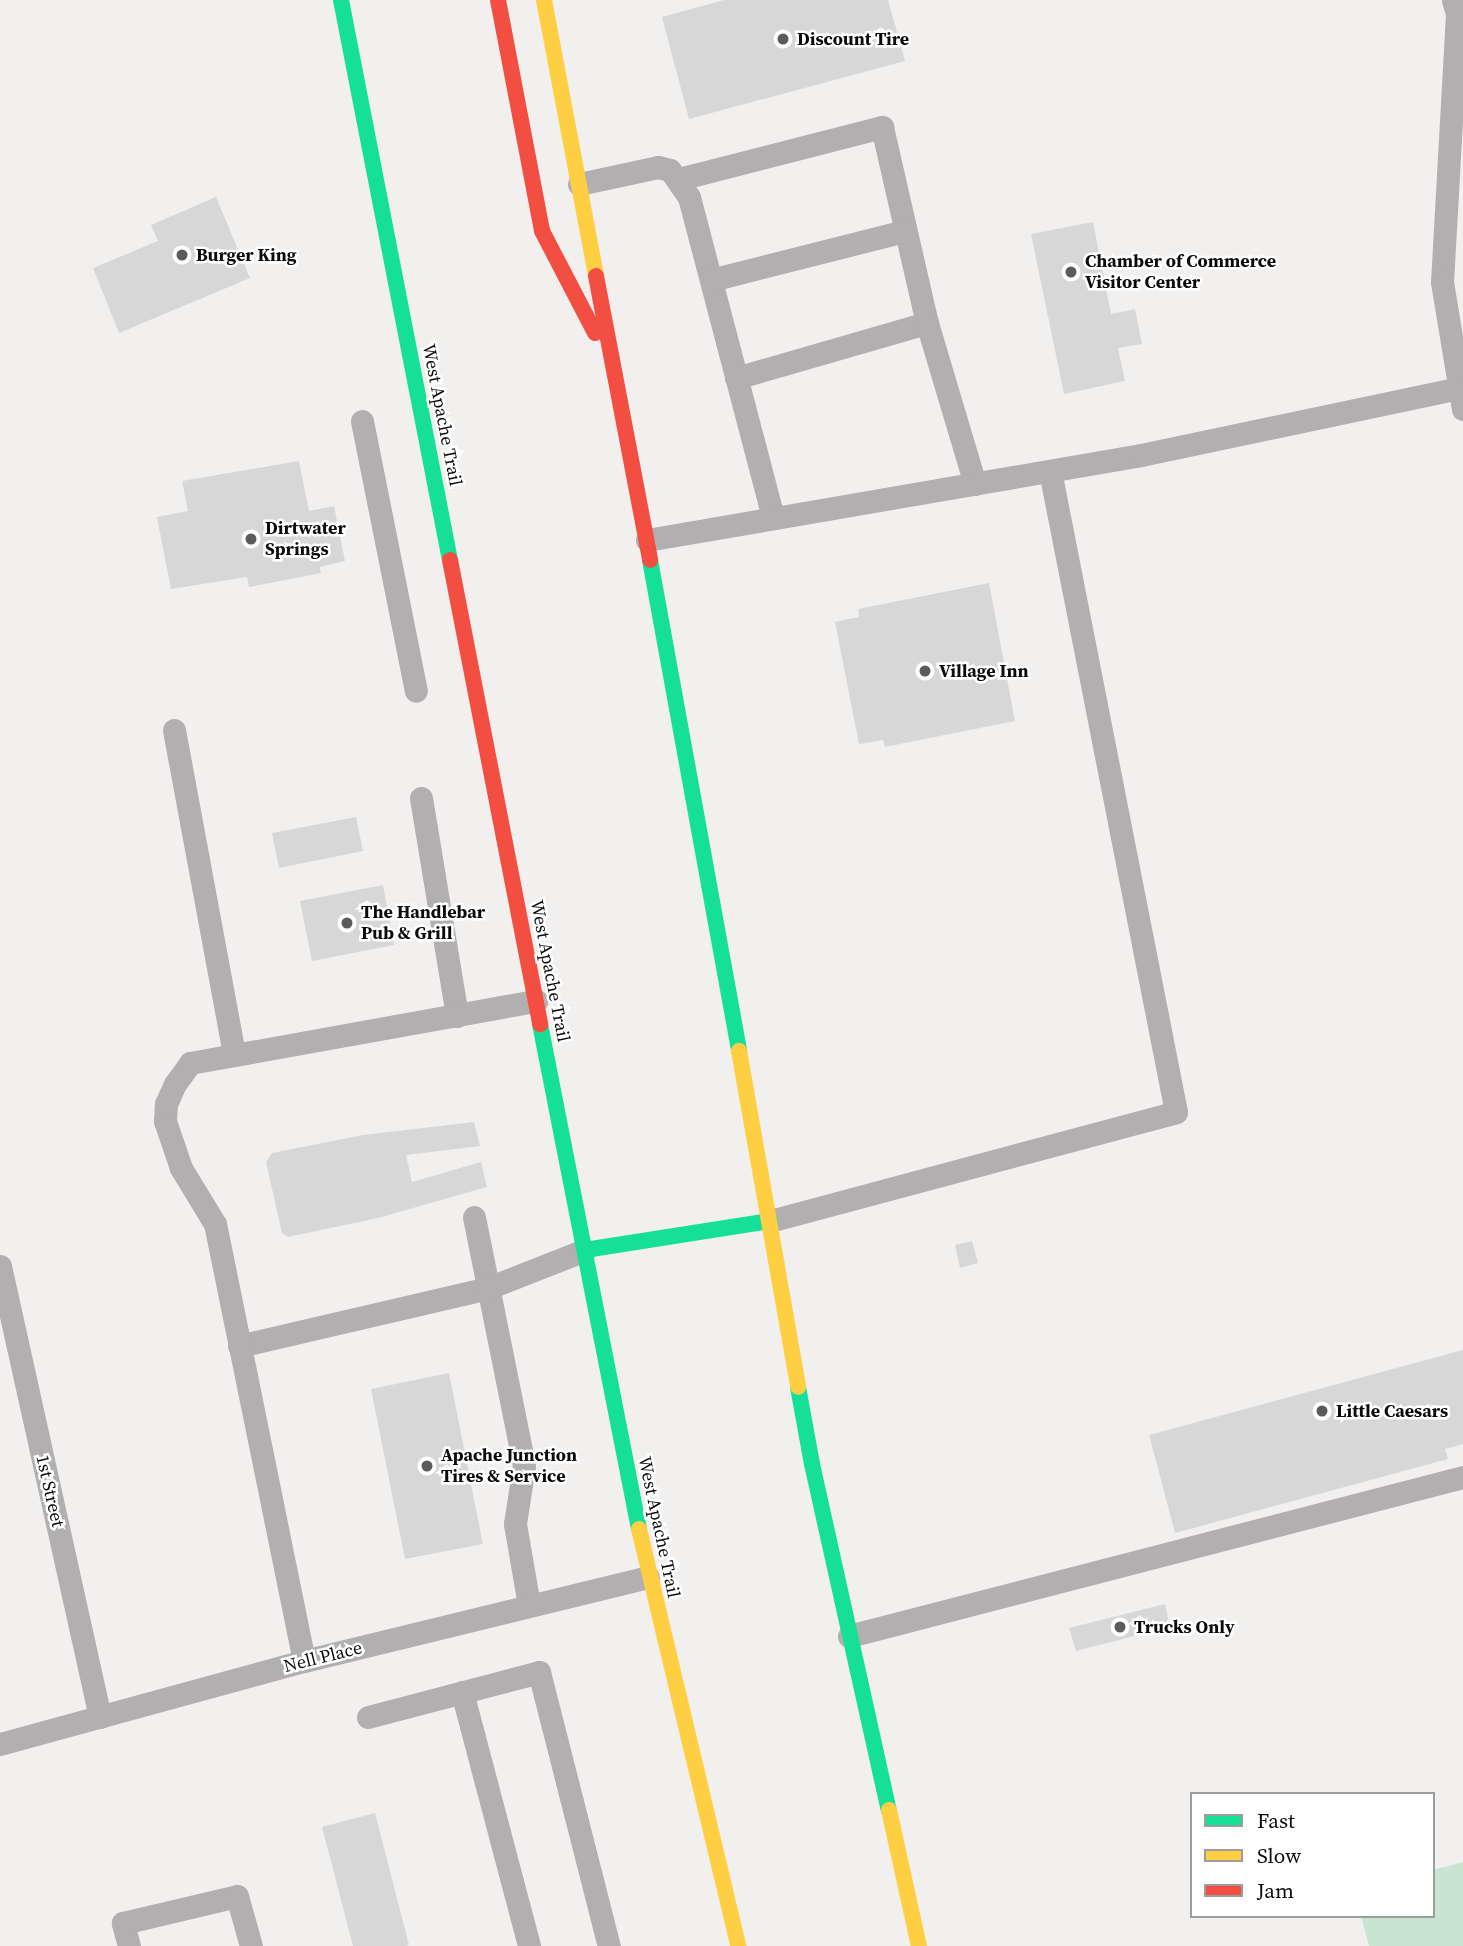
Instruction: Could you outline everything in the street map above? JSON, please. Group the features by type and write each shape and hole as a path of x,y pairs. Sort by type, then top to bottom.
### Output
{"main road":[{"name":"West Apache Trail","path":"341,0 648,1577 738,1946"},
{"path":"498,0 542,231 615,372"},
{"path":"544,0 647,540 812,1464 919,1946"},
{"path":"584,1250 770,1221"}],"lane":[{"path":"647,540 1050,471 1461,394 1442,282 1457,14 1453,0"},
{"path":"679,179 882,127 927,323 975,484"},
{"path":"579,184 658,167 670,170 679,179 689,197 773,518"},
{"path":"711,280 905,231"},
{"path":"736,378 927,323"},
{"path":"362,421 416,691"},
{"path":"770,1221 1176,1112 1050,471"},
{"path":"174,730 234,1055"},
{"path":"421,798 457,1016"},
{"path":"304,1661 215,1224 181,1168 165,1121 166,1104 174,1084 190,1063 536,1001"},
{"path":"474,1217 524,1465 515,1524 529,1605"},
{"path":"239,1346 488,1288 584,1250"},
{"name":"1st Street","path":"0,1266 100,1717"},
{"path":"849,1636 1463,1477"},
{"name":"Nell Place","path":"0,1744 304,1661 648,1577"},
{"path":"368,1717 538,1672 609,1946"},
{"path":"462,1692 529,1946"},
{"path":"129,1946 123,1923 237,1896 251,1946"}],"green space":[{"path":"1463,1862 1463,1946 1369,1946 1362,1918 1435,1918 1435,1869"}],"building":[{"name":"Discount Tire","path":"724,0 888,0 905,61 689,119 662,17"},
{"name":"Burger King","path":"216,197 250,278 119,333 93,268 158,241 151,225"},
{"name":"Chamber of Commerce Visitor Center","path":"1093,222 1111,314 1135,309 1142,344 1118,348 1125,381 1064,394 1031,234"},
{"name":"Dirtwater Springs","path":"299,461 309,511 334,506 345,561 320,567 321,573 249,587 247,577 171,589 157,517 188,511 182,481"},
{"name":"Village Inn","path":"989,583 1015,721 885,747 883,740 859,744 835,622 859,617 858,609"},
{"path":"356,817 363,851 279,868 272,833"},
{"name":"The Handlebar Pub & Grill","path":"383,885 394,945 312,961 300,901"},
{"path":"474,1122 480,1146 406,1155 412,1182 481,1162 487,1187 378,1218 288,1237 282,1233 266,1162 272,1153 363,1135"},
{"path":"972,1241 978,1263 960,1268 955,1245"},
{"path":"1463,1350 1463,1444 1445,1449 1448,1459 1175,1533 1149,1435"},
{"name":"Apache Junction Tires & Service","path":"449,1373 483,1544 405,1559 371,1389"},
{"name":"Trucks Only","path":"1165,1604 1170,1627 1076,1651 1069,1628"},
{"path":"375,1813 409,1945 353,1946 322,1827"}],"traffic: fast":[{"path":"341,0 450,560"},
{"path":"650,560 739,1051"},
{"path":"540,1024 639,1529"},
{"path":"585,1250 770,1221"},
{"path":"798,1387 812,1464 889,1810"}],"traffic: slow":[{"path":"544,0 596,276"},
{"path":"739,1051 798,1387"},
{"path":"639,1529 738,1946"},
{"path":"889,1810 919,1946"}],"traffic: jam":[{"path":"498,0 542,231 595,333"},
{"path":"596,276 650,560"},
{"path":"450,560 540,1024"}],"place":[{"name":"Discount Tire","path":"783,39"},
{"name":"Burger King","path":"182,255"},
{"name":"Chamber of Commerce Visitor Center","path":"1071,272"},
{"name":"Dirtwater Springs","path":"251,539"},
{"name":"Village Inn","path":"925,671"},
{"name":"The Handlebar Pub & Grill","path":"347,923"},
{"name":"Little Caesars","path":"1322,1411"},
{"name":"Apache Junction Tires & Service","path":"427,1466"},
{"name":"Trucks Only","path":"1120,1627"}]}
